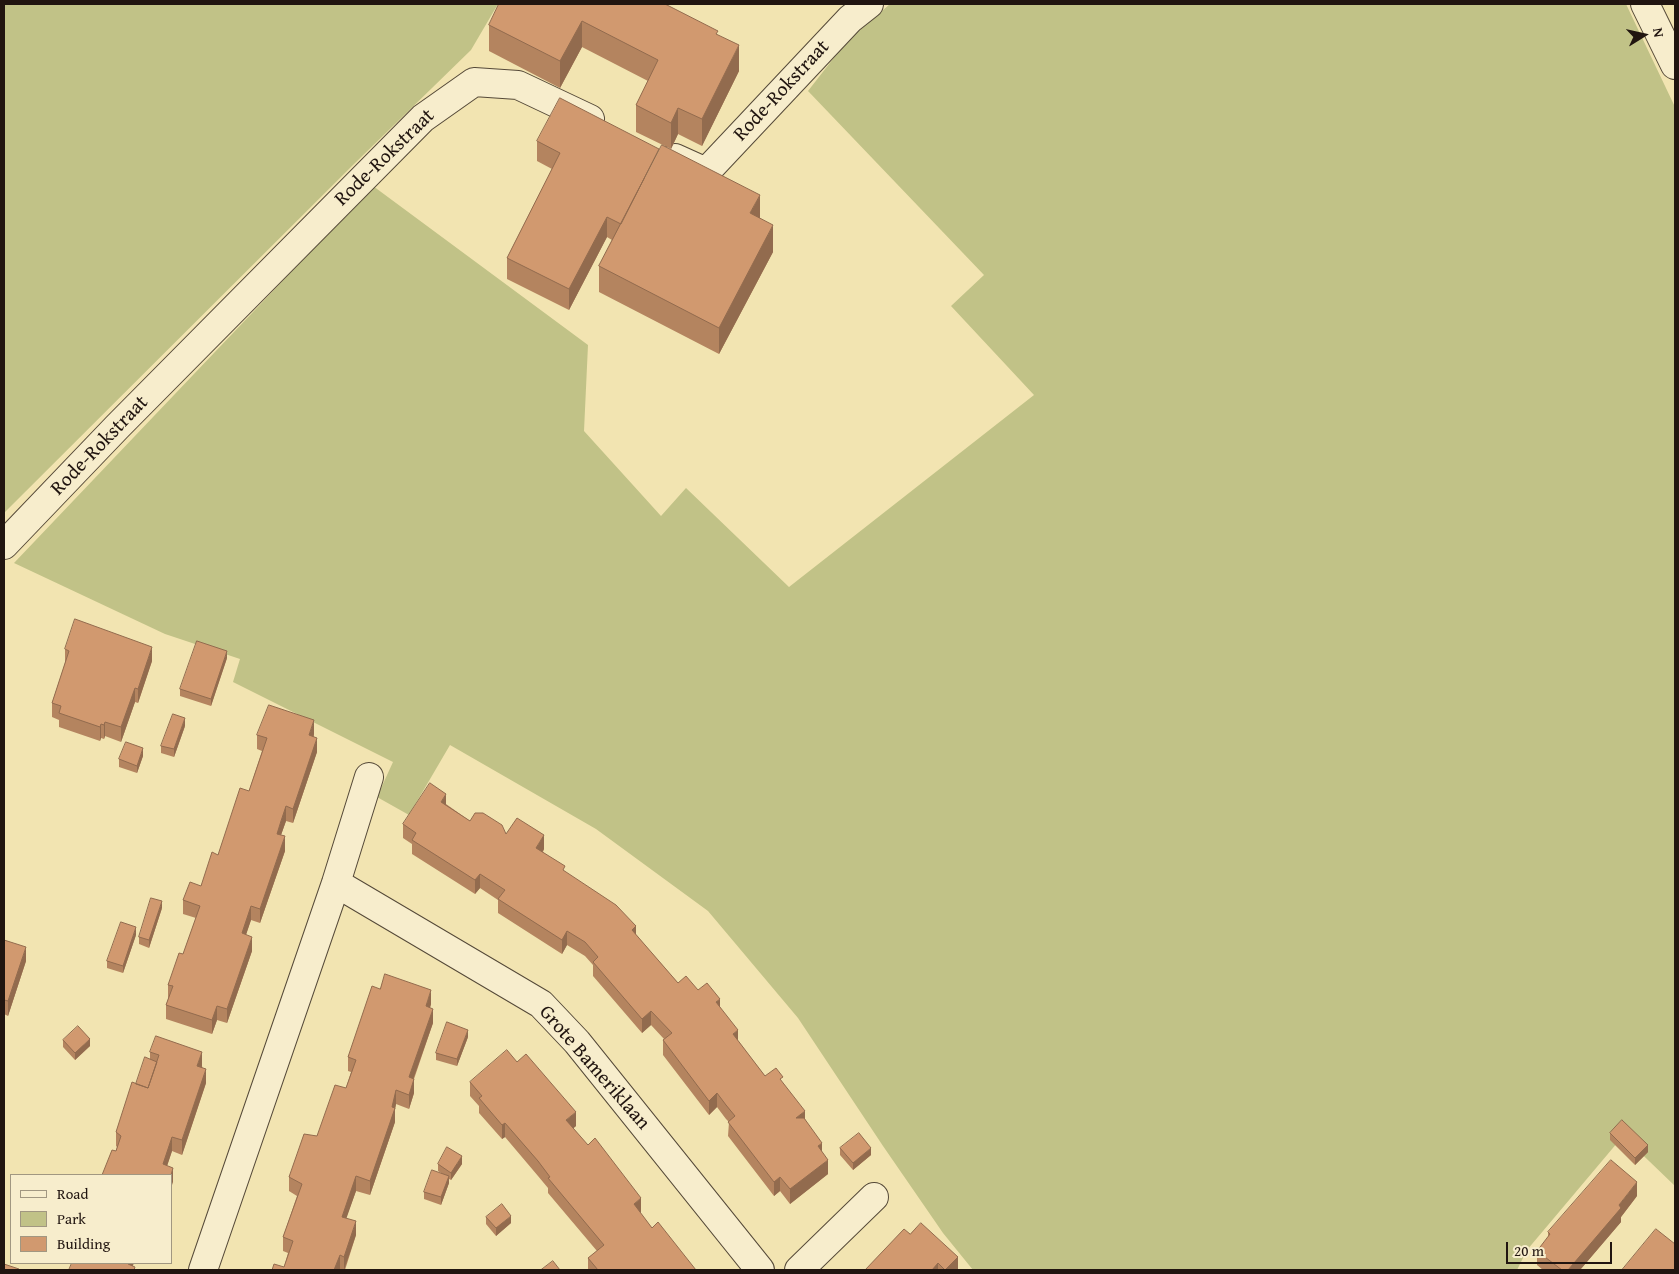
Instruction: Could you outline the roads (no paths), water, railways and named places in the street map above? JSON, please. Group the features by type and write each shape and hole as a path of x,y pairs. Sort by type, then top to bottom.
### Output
{"street":[{"name":"Rode-Rokstraat","path":"654,148 706,172 850,19 869,4"},
{"path":"1645,4 1675,65"},
{"name":"Rode-Rokstraat","path":"4,546 117,427 423,118 474,82 518,86 611,128"},
{"path":"203,1270 336,883 369,777"},
{"name":"Grote Bameriklaan","path":"336,883 541,1004 577,1042 760,1270"},
{"path":"799,1270 874,1197"}]}
